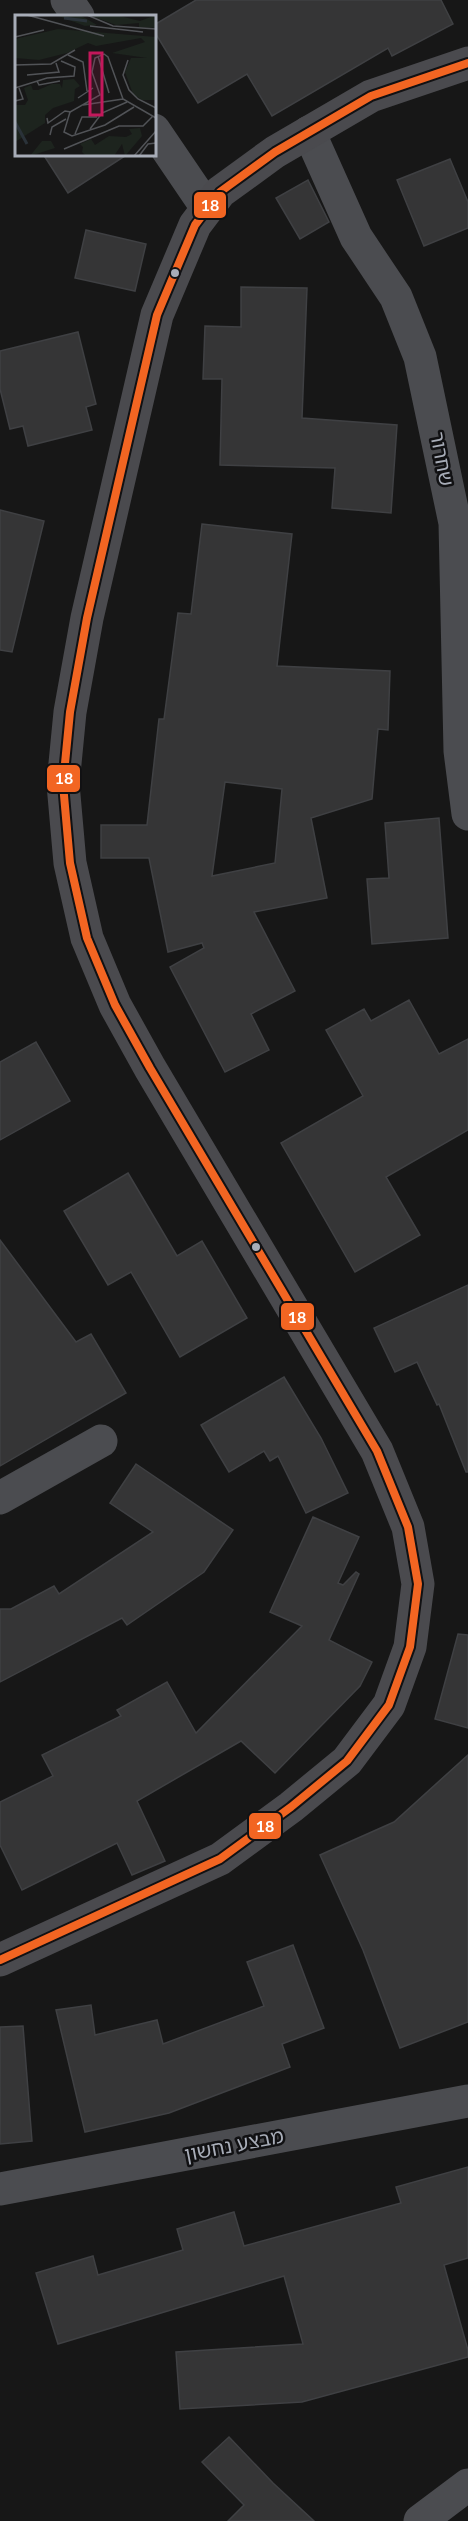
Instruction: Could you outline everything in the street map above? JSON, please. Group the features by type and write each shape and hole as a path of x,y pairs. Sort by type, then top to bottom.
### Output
{"street":[{"path":"67,0 77,15"},
{"path":"0,1960 220,1859 291,1808 347,1761 389,1705 410,1647 418,1584 408,1527 377,1451 115,1005 87,938 70,863 63,784 70,712 87,618 157,315 195,225 220,192 274,152 371,96 468,63"},
{"name":"שחרור","path":"309,132 356,237 396,297 420,357 455,523 460,751 468,814"},
{"path":"156,133 207,208"},
{"path":"0,1498 101,1441"},
{"name":"מבצע נחשון","path":"0,2190 468,2101"},
{"path":"420,2521 468,2485"}],"building":[{"path":"196,0 441,0 453,24 392,56 388,48 272,116 247,74 198,103 156,34 156,24"},
{"path":"44,156 125,156 68,193"},
{"path":"450,159 468,202 468,228 424,246 397,180"},
{"path":"308,180 329,222 300,239 276,198"},
{"path":"86,230 146,244 135,291 75,278"},
{"path":"241,287 307,288 302,418 397,425 391,513 332,508 335,468 220,465 222,379 203,379 205,326 241,327"},
{"path":"78,332 96,404 86,407 92,430 28,446 23,426 10,429 0,389 0,351"},
{"path":"0,510 44,521 12,652 0,650"},
{"path":"202,524 292,534 277,666 390,671 388,730 378,729 372,799 311,818 327,898 254,912 295,991 251,1014 269,1050 225,1072 170,967 204,948 202,943 168,952 149,858 101,858 101,825 147,825 159,719 164,719 178,613 191,614","holes":["225,782 282,789 275,863 212,876"]},
{"path":"439,818 448,938 372,944 367,879 389,878 385,823"},
{"path":"409,1000 439,1054 468,1039 468,1130 386,1177 420,1235 355,1272 281,1143 363,1096 326,1030 364,1009 371,1021"},
{"path":"36,1042 70,1101 0,1140 0,1062"},
{"path":"128,1173 177,1256 202,1241 247,1318 180,1357 131,1272 108,1285 64,1211"},
{"path":"0,1240 76,1342 91,1334 126,1393 0,1466"},
{"path":"468,1285 468,1472 466,1472 439,1404 437,1405 417,1362 395,1372 374,1328"},
{"path":"284,1377 321,1438 348,1493 306,1513 278,1456 270,1461 264,1451 229,1472 201,1425"},
{"path":"136,1464 233,1530 204,1572 127,1625 122,1618 0,1682 0,1609 11,1609 54,1586 59,1594 153,1532 110,1503"},
{"path":"313,1517 359,1537 338,1583 343,1585 356,1572 359,1574 329,1640 372,1662 360,1686 275,1773 241,1741 137,1801 165,1861 132,1875 117,1843 22,1890 0,1845 0,1802 53,1776 42,1755 121,1716 117,1710 167,1682 196,1733 302,1626 270,1612"},
{"path":"458,1634 468,1635 468,1728 435,1719"},
{"path":"468,1755 468,2022 400,2048 363,1950 320,1855 394,1822"},
{"path":"293,1945 324,2028 282,2044 290,2067 169,2113 85,2132 56,2010 91,2005 95,2035 157,2020 163,2044 264,2006 247,1962"},
{"path":"23,2026 32,2141 0,2144 0,2027"},
{"path":"468,2167 468,2258 444,2265 468,2357 302,2402 180,2409 176,2352 303,2344 284,2276 58,2344 36,2273 93,2256 98,2275 183,2250 177,2229 234,2212 244,2246 401,2203 396,2187"},
{"path":"229,2437 314,2521 228,2521 244,2505 202,2462"}],"transit line":[{"name":"18","path":"0,1960 220,1859 291,1807 347,1761 389,1705 410,1647 418,1584 408,1527 377,1451 115,1005 87,938 70,863 63,784 70,712 87,618 157,315 195,225 220,192 275,152 371,96 468,63"}]}
